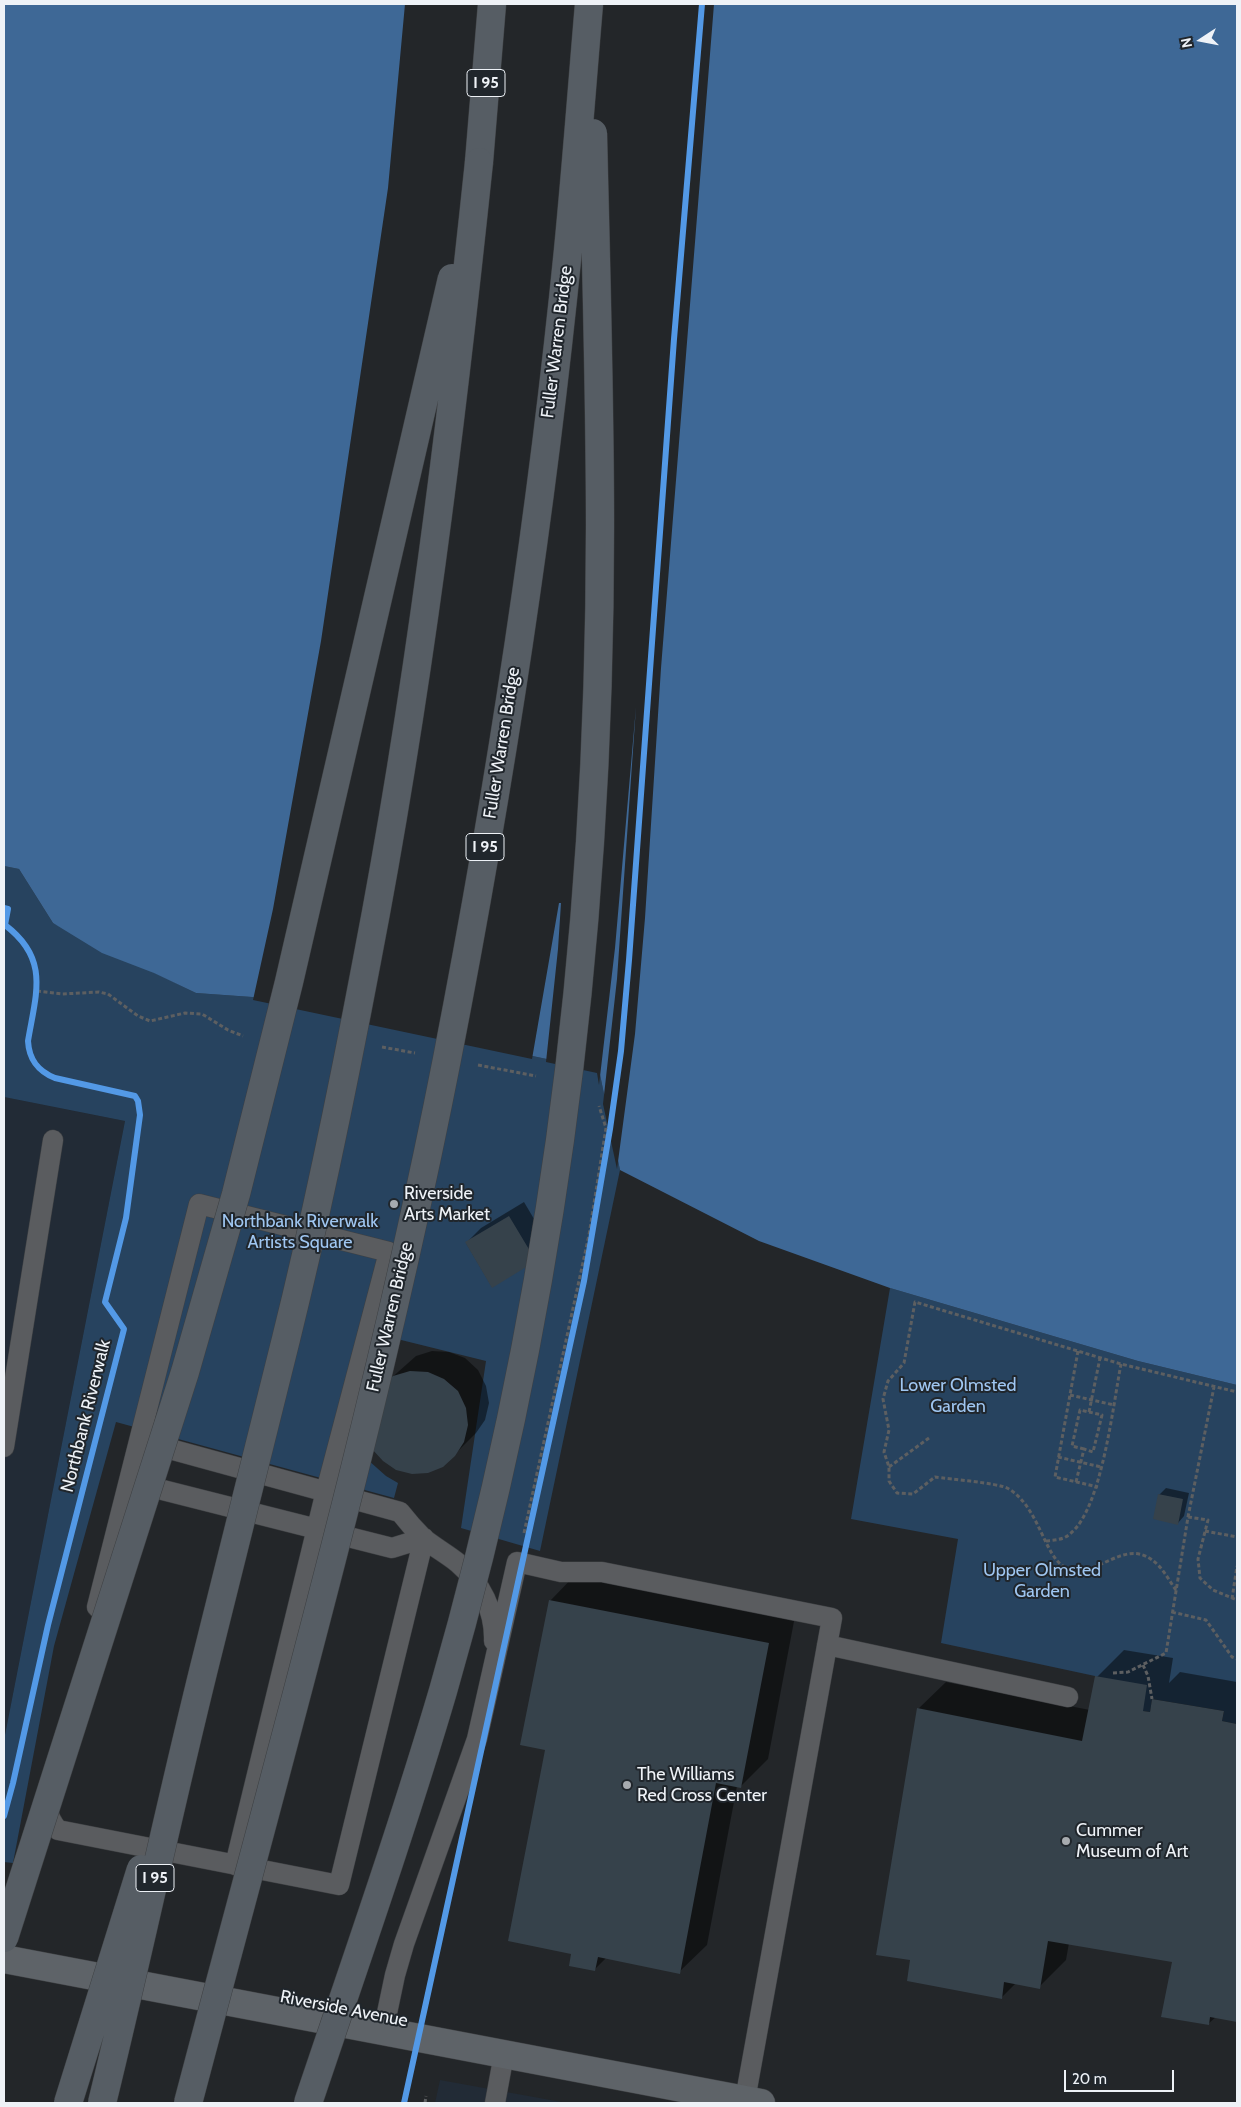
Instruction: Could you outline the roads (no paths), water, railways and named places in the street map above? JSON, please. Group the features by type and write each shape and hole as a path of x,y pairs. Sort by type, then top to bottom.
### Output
{"highway":[{"name":"I 95","path":"102,2103 208,1652 291,1317 342,1089 368,958 395,808 450,430 479,162 492,4"},
{"path":"308,2103 421,1762 444,1688 482,1544 517,1384 560,1139 581,944 592,790 599,625 600,434 590,4"},
{"name":"Fuller Warren Bridge","path":"188,2103 360,1451 419,1192 446,1062 476,903 515,668 536,520 568,252 590,4"},
{"path":"4,1938 182,1382 238,1184 282,1009 479,162"},
{"path":"68,2103 208,1652"}],"main road":[{"name":"Riverside Avenue","path":"4,1959 753,2102"}],"lane":[{"path":"4,1447 52,1140"},
{"path":"235,1865 326,1491 389,1252 199,1204 47,1808 52,1824 58,1830 235,1865 340,1885 424,1538"},
{"path":"139,1441 400,1512 424,1538 457,1563 470,1576 484,1595 491,1616 494,1635 494,1664"},
{"path":"129,1481 392,1548 424,1538"},
{"path":"383,2032 399,1960 470,1761 483,1716 517,1562 561,1572 602,1572 832,1618 753,2102"},
{"path":"827,1645 1068,1697"},
{"path":"495,2103 504,2054"}],"place":[{"name":"Riverside Arts Market","path":"394,1204"},
{"name":"The Williams Red Cross Center","path":"627,1785"},
{"name":"Cummer Museum of Art","path":"1066,1841"}],"park label":[{"name":"Northbank Riverwalk Artists Square","path":"300,1232"},
{"name":"Lower Olmsted Garden","path":"958,1396"},
{"name":"Upper Olmsted Garden","path":"1042,1581"}]}
